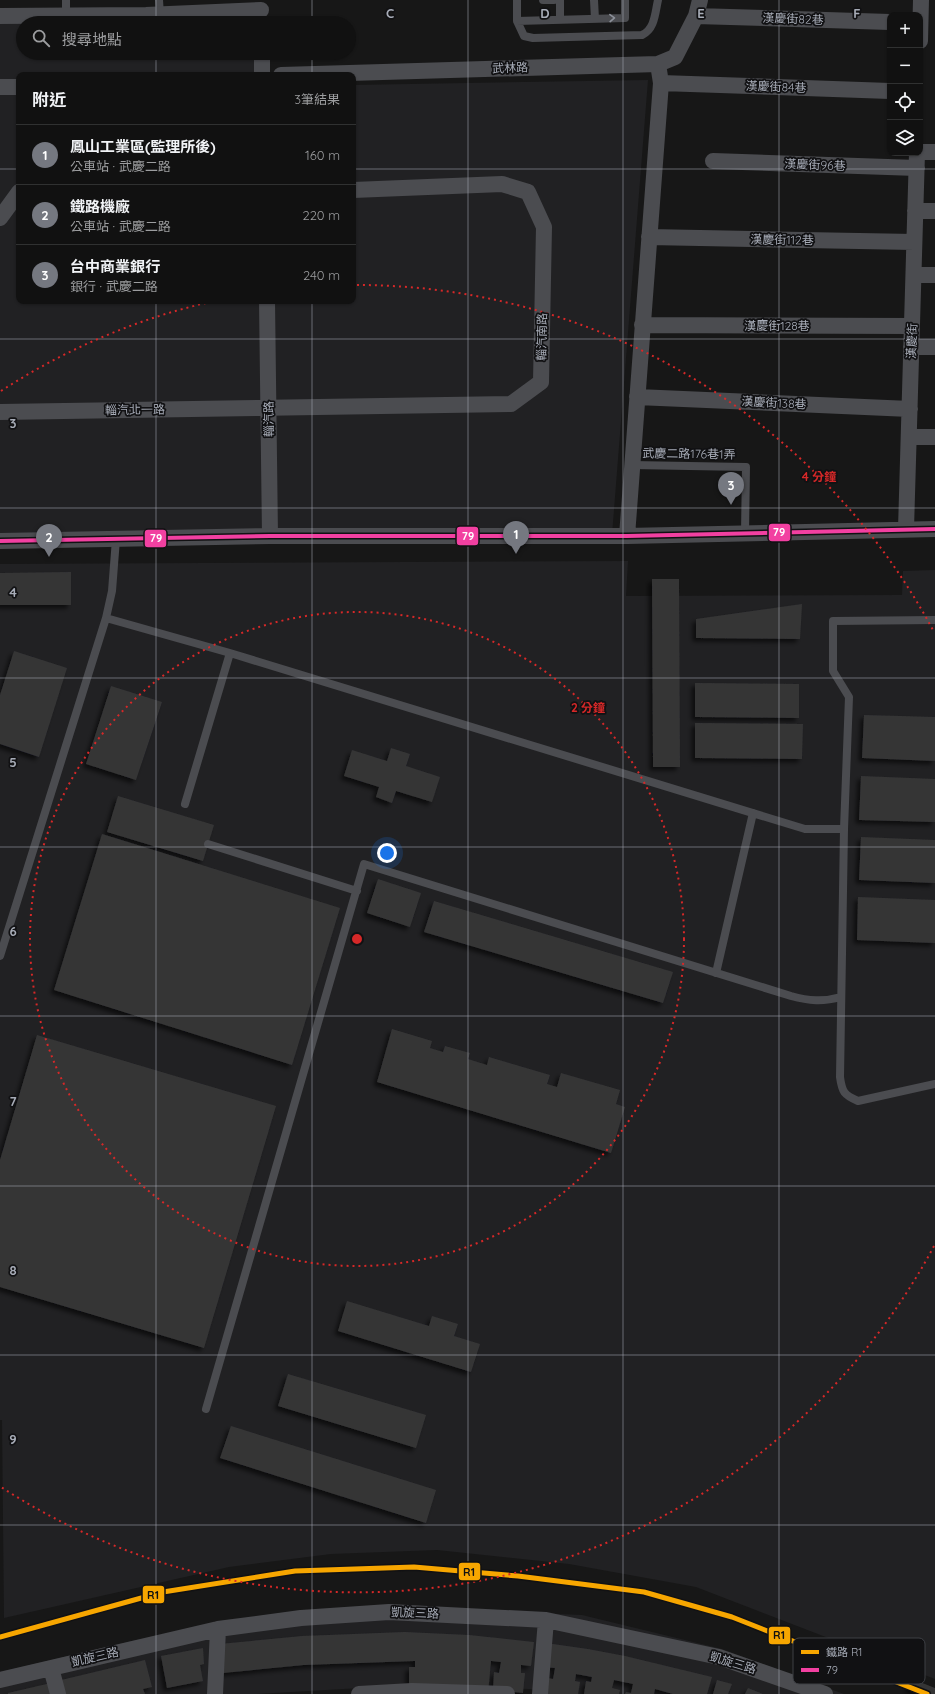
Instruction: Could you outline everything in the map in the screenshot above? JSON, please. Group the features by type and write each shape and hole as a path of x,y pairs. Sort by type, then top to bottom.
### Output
{"street":[{"name":"武林路","path":"356,73 658,64 675,57 696,16 700,0"},
{"path":"920,12 921,0"},
{"path":"0,16 66,8 160,7 261,11"},
{"name":"漢慶街82巷","path":"696,16 887,22"},
{"path":"262,60 262,72"},
{"path":"627,536 661,83 658,64"},
{"name":"漢慶街84巷","path":"661,83 887,91"},
{"path":"0,87 16,87"},
{"path":"923,152 935,152"},
{"name":"漢慶街96巷","path":"713,161 917,161"},
{"name":"漢慶街","path":"906,529 917,161"},
{"name":"輜汽南路","path":"269,407 511,404 541,382 544,227 528,192 502,184 356,190"},
{"path":"0,218 16,198"},
{"path":"915,211 935,211"},
{"name":"漢慶街112巷","path":"649,237 914,242"},
{"path":"914,275 935,275"},
{"name":"輜汽路","path":"267,304 270,536"},
{"name":"漢慶街128巷","path":"642,325 912,326"},
{"path":"912,347 935,347"},
{"name":"漢慶街138巷","path":"637,397 910,409"},
{"name":"輜汽北一路","path":"0,412 269,407"},
{"path":"909,437 935,437"},
{"path":"0,541 270,536 627,536 935,529"},
{"name":"凱旋三路","path":"0,1680 218,1629 302,1618 389,1612 546,1620 719,1657 793,1683"},
{"path":"540,1694 546,1620"},
{"path":"215,1694 218,1629"},
{"path":"51,1668 58,1694"},
{"name":"凱旋三路","path":"796,1684 825,1694"},
{"path":"359,1694 444,1692 507,1694"}],"lane":[{"path":"517,0 517,21 524,36 533,38 642,35 648,32 653,24 658,0"},
{"path":"543,3 554,0"},
{"path":"560,0 560,20"},
{"path":"594,0 595,19"},
{"path":"517,21 625,18 625,0"},
{"name":"武慶二路176巷1弄","path":"632,465 746,467 745,533"},
{"path":"0,956 106,618 112,591 116,539"},
{"path":"106,618 230,653 805,829 844,829"},
{"path":"935,620 833,621 833,671 849,697 844,829 841,997 840,1077 842,1090 849,1097 858,1102 935,1084"},
{"path":"185,804 230,653"},
{"path":"716,973 753,813"},
{"path":"208,844 357,890"},
{"path":"206,1409 364,864 808,1001 825,1002 841,997"}],"shaded area":[{"path":"16,23 16,60 254,60 255,72 16,72 16,304 356,304 356,85 648,80 612,535 0,534 0,24"},
{"path":"628,561 626,596 902,595 903,571 935,570 935,1679 925,1675 925,1638 828,1638 696,1587 569,1564 437,1550 331,1554 229,1567 4,1618 2,1420 0,1420 0,564"},
{"path":"428,1608 582,1615 722,1649 793,1675 793,1684 817,1684 844,1694 559,1694 530,1689 395,1686 257,1694 0,1694 0,1672 136,1640 301,1610"}],"building":[{"path":"71,572 71,605 0,605 0,573"},
{"path":"652,579 679,579 680,767 653,767"},
{"path":"802,604 800,639 696,638 696,619"},
{"path":"14,651 67,668 39,757 0,744 0,695"},
{"path":"695,683 799,684 799,718 695,717"},
{"path":"111,686 162,702 136,780 86,764"},
{"path":"864,715 935,717 935,761 862,758"},
{"path":"695,723 803,724 802,759 695,758"},
{"path":"391,748 410,754 406,766 440,777 432,802 396,791 392,803 376,797 379,787 344,776 352,750 387,761"},
{"path":"861,776 935,779 935,822 859,820"},
{"path":"118,796 214,825 203,861 107,832"},
{"path":"102,834 340,908 292,1065 54,990"},
{"path":"861,837 935,840 935,883 859,880"},
{"path":"378,879 421,893 410,927 367,913"},
{"path":"858,897 935,900 935,943 857,940"},
{"path":"434,901 673,972 663,1003 424,932"},
{"path":"392,1029 432,1041 430,1048 443,1052 445,1046 470,1053 468,1059 487,1065 489,1057 550,1075 547,1084 557,1087 561,1073 620,1090 616,1104 625,1107 611,1153 377,1082"},
{"path":"37,1035 276,1106 204,1348 0,1287 0,1160"},
{"path":"347,1301 429,1326 432,1316 458,1324 454,1336 480,1344 471,1372 338,1331"},
{"path":"288,1374 426,1415 416,1448 278,1406"},
{"path":"231,1426 436,1490 426,1523 220,1458"},
{"path":"405,1632 469,1635 534,1642 531,1666 521,1665 521,1673 525,1673 523,1693 493,1690 494,1672 499,1673 501,1662 491,1661 488,1693 409,1687 409,1667 415,1667 415,1661 304,1665 223,1673 220,1644 302,1636"},
{"path":"546,1643 625,1656 712,1677 707,1694 673,1694 655,1689 654,1694 625,1694 626,1692 631,1693 633,1684 614,1680 612,1688 620,1690 619,1694 584,1694 586,1681 591,1682 592,1677 576,1674 575,1681 580,1682 578,1694 545,1694 547,1678 553,1679 555,1668 543,1667"},
{"path":"203,1648 204,1664 200,1665 203,1681 167,1688 161,1656"},
{"path":"145,1660 152,1687 143,1689 145,1694 60,1694 57,1681"},
{"path":"717,1680 732,1684 728,1694 713,1694"},
{"path":"51,1683 54,1694 8,1694 8,1693"},
{"path":"910,1684 925,1684 935,1688 935,1694 923,1694 908,1688"},
{"path":"748,1688 763,1694 745,1694"}],"rail line":[{"name":"R1","path":"0,1637 163,1592 295,1571 414,1567 518,1576 644,1592 732,1617 793,1641"},
{"name":"R1","path":"902,1684 927,1694"}],"transit line":[{"name":"79","path":"0,541 270,536 627,536 935,529"}],"place":[{"name":"台中商業銀行","path":"731,505"},
{"name":"鳳山工業區(監理所後)","path":"516,554"},
{"name":"鐵路機廠","path":"49,557"}]}
